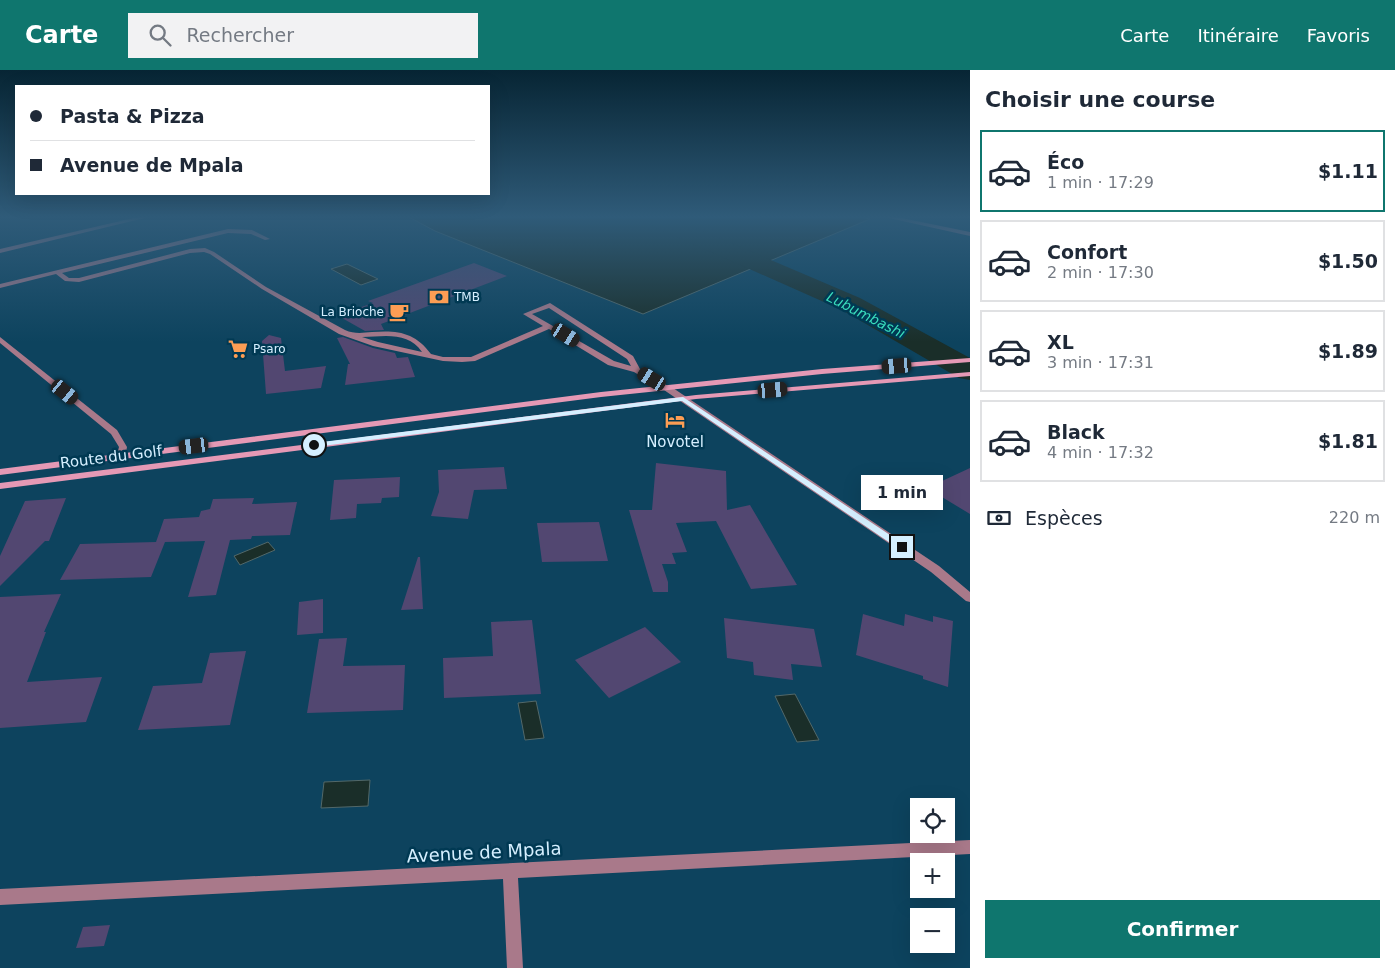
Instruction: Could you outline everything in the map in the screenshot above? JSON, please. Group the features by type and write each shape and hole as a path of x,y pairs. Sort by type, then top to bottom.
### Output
{"main road":[{"path":"0,472 122,455 667,388 970,360"},
{"name":"Route du Golf","path":"0,486 683,399 970,374"},
{"path":"119,470 122,455"}],"street":[{"path":"0,286 115,258"},
{"path":"57,272 68,280 79,280 163,258"},
{"path":"217,258 264,288 342,332 376,344 453,360 472,359 549,326"},
{"path":"637,370 630,358 550,305 526,314 611,363 637,370 667,388 935,569 970,598"},
{"path":"353,336 405,335 419,342 428,354"},
{"path":"0,338 114,432 123,447 122,455"},
{"name":"Avenue de Mpala","path":"0,897 970,847"},
{"path":"510,871 515,968"}],"shaded area":[{"path":"502,258 777,258 643,314"},
{"path":"347,264 378,279 361,285 331,269"},
{"path":"268,542 275,550 240,565 234,556"},
{"path":"795,694 819,740 797,742 775,696"},
{"path":"536,701 544,738 525,740 518,703"},
{"path":"370,780 368,806 321,808 324,782"}],"building":[{"path":"474,263 507,276 381,324 384,330 365,331 342,318 354,314 350,311 373,303 368,301"},
{"path":"269,335 281,338 285,371 326,366 321,388 266,394 262,341"},
{"path":"343,337 373,348 395,353 397,358 408,357 415,377 345,385 348,364 350,364 337,338"},
{"path":"656,463 726,471 727,510 750,505 797,585 751,589 716,521 676,523 687,552 672,553 676,564 662,564 668,582 668,592 653,592 629,510 652,510"},
{"path":"504,467 507,489 474,490 468,519 431,516 439,492 438,470"},
{"path":"970,468 970,514 927,488"},
{"path":"400,477 399,497 382,498 381,503 357,504 356,518 330,520 334,480"},
{"path":"66,498 49,541 45,541 0,586 0,556 25,501"},
{"path":"254,498 252,504 297,502 290,535 252,536 251,539 230,540 216,595 188,597 205,541 165,542 151,577 60,580 80,544 156,542 164,519 199,517 201,511 210,509 213,499"},
{"path":"599,522 608,561 542,562 537,523"},
{"path":"418,557 420,557 423,609 401,610"},
{"path":"61,594 44,632 46,632 27,682 102,677 86,722 0,728 0,597"},
{"path":"323,599 323,633 297,635 299,602"},
{"path":"863,614 904,626 905,614 933,622 933,616 953,621 948,687 923,679 923,676 856,655"},
{"path":"724,618 814,629 822,667 791,664 793,680 754,675 753,662 727,658"},
{"path":"532,620 541,694 444,698 443,658 493,656 491,622"},
{"path":"645,627 681,662 609,698 575,660"},
{"path":"347,638 343,666 405,665 403,710 307,713 319,639"},
{"path":"246,651 230,725 138,730 153,686 202,683 210,653"},
{"path":"110,925 104,946 76,948 83,927"}],"waterway":[{"name":"Lubumbashi","path":"745,258 851,304 970,371"}],"place":[{"name":"TMB","path":"439,297"},
{"name":"La Brioche","path":"399,312"},
{"name":"Psaro","path":"238,349"},
{"name":"Novotel","path":"675,420"}],"route":[{"path":"314,445 683,399 902,547"}]}
